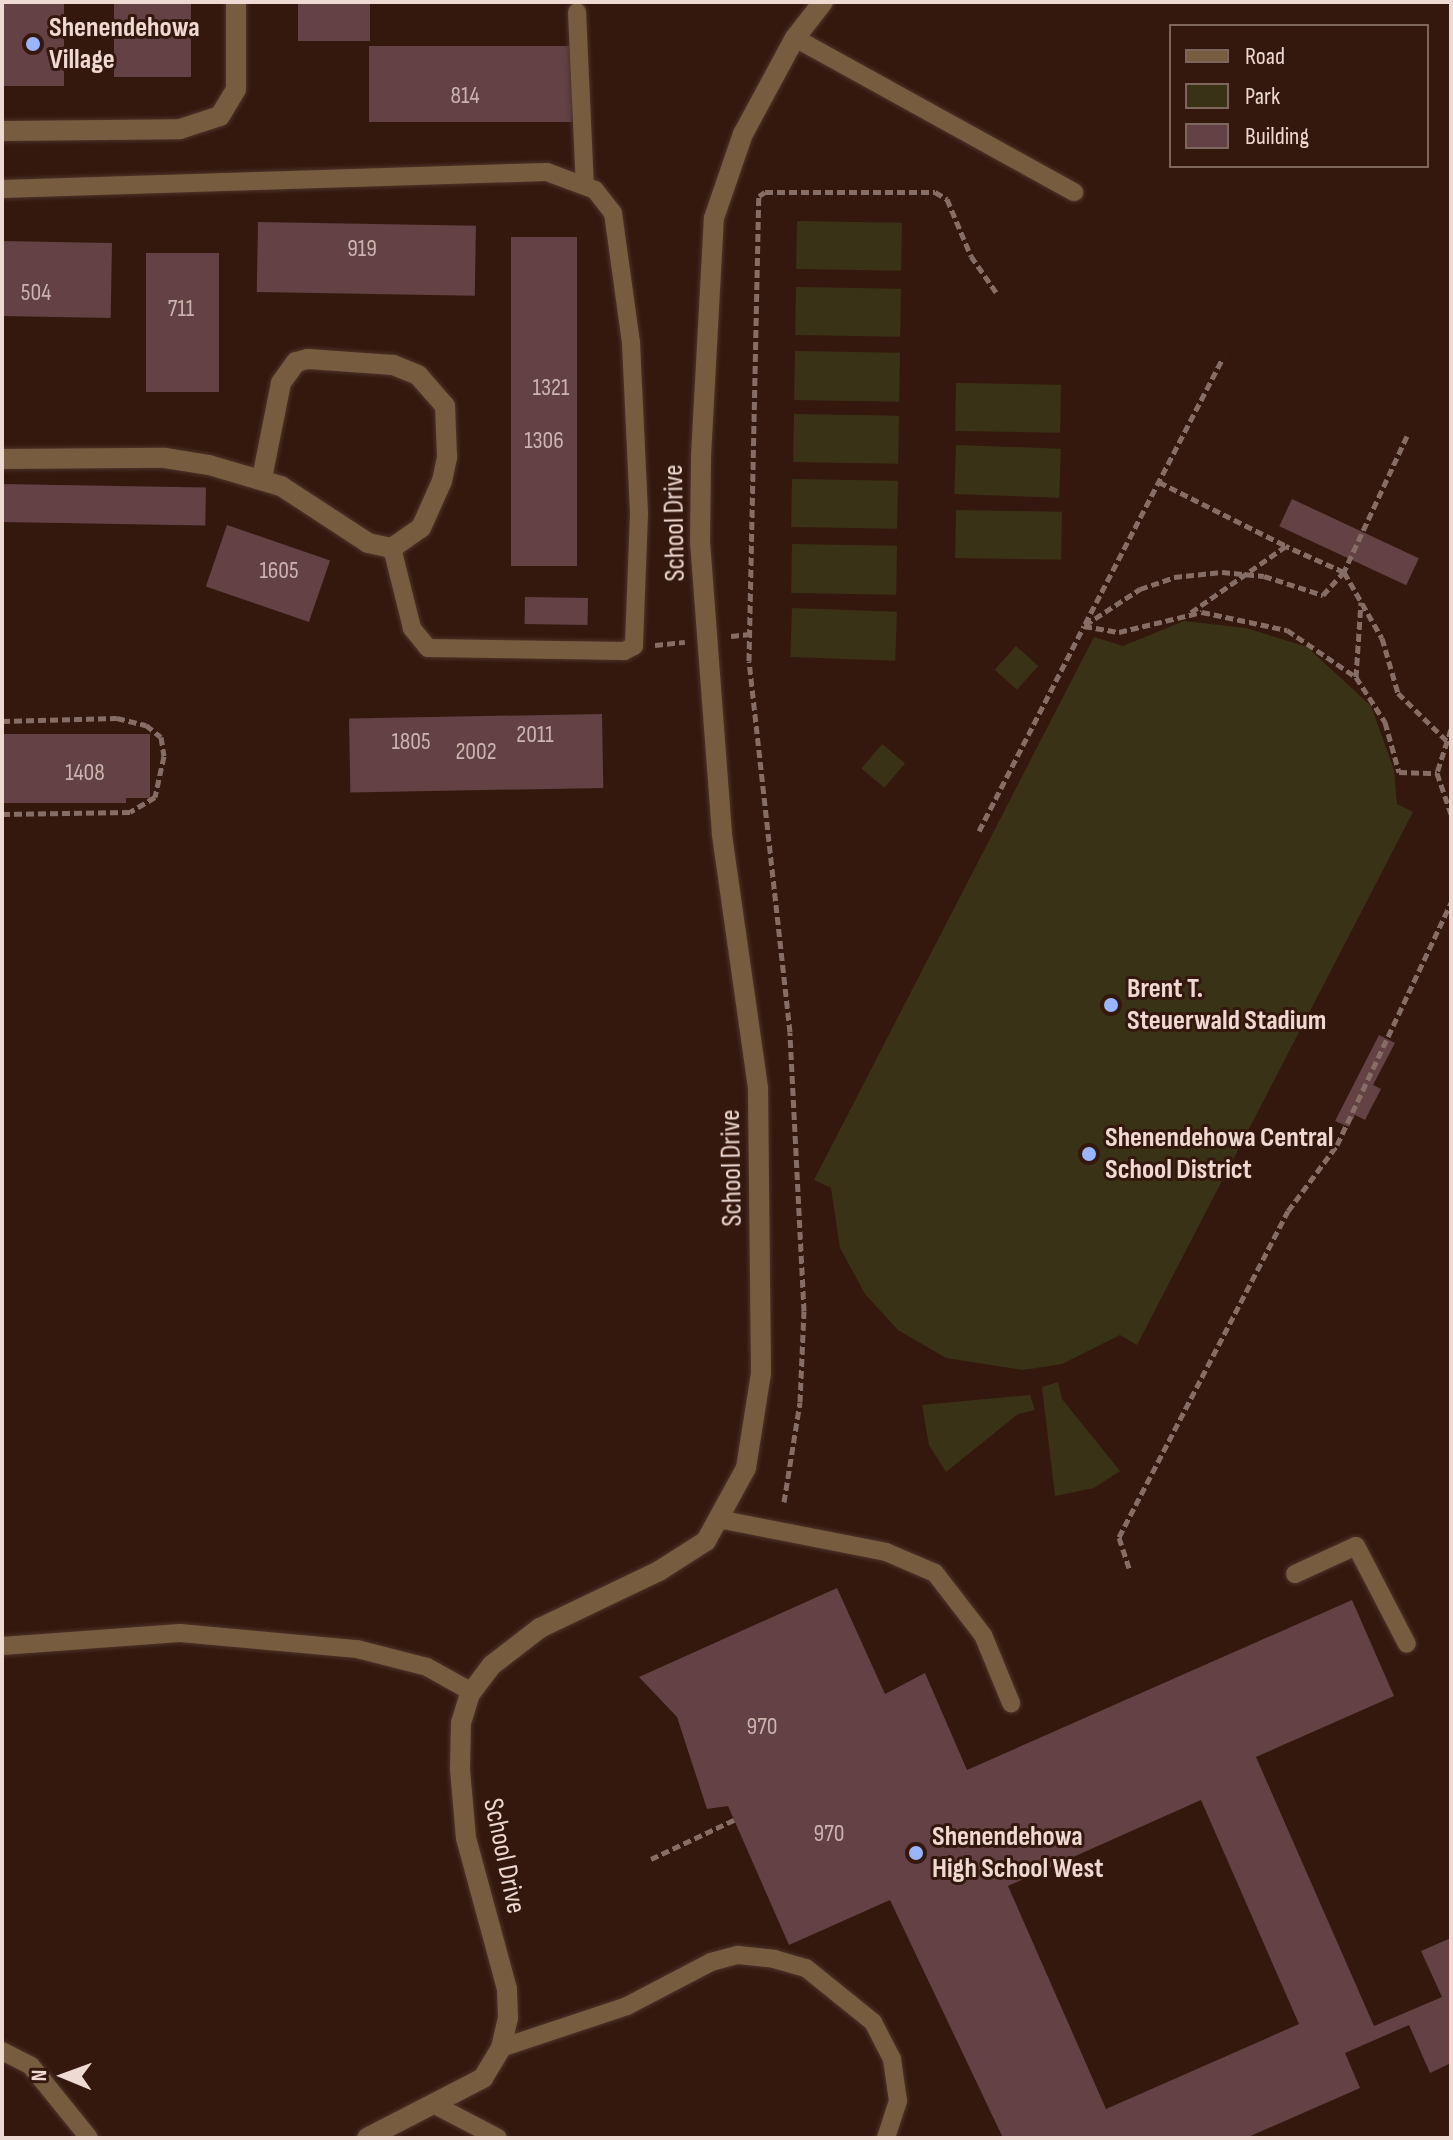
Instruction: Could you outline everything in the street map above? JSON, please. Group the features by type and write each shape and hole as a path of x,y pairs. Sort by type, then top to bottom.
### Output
{"street":[{"path":"2,131 180,129 220,116 236,89 236,2"},
{"name":"School Drive","path":"367,2138 483,2078 501,2048 508,2018 507,1989 466,1838 460,1769 461,1723 472,1692 492,1665 540,1628 659,1571 706,1541 746,1468 761,1373 758,1088 722,834 700,542 701,456 714,218 743,134 795,38 823,2"},
{"path":"2,459 165,458 262,478 368,543 392,548 421,528 447,457 445,406 418,375 376,362 296,362 281,383 262,478"}],"lane":[{"path":"577,12 585,185"},
{"path":"795,38 1074,192"},
{"path":"2,189 547,172 585,185 613,213 624,277 639,514 634,646 624,651 428,648 412,628 392,548"},
{"path":"718,1519 886,1552 935,1573 983,1635 1011,1703"},
{"path":"1295,1574 1356,1546 1407,1644"},
{"path":"2,1646 180,1633 357,1649 427,1667 472,1692"},
{"path":"501,2048 627,2006 711,1962 738,1955 774,1959 806,1968 873,2022 892,2059 898,2101 886,2138"},
{"path":"2,2051 31,2066 89,2138"},
{"path":"433,2104 498,2138"}],"path":[{"path":"784,1502 800,1402 804,1311 790,1032 749,661 759,196 765,192 935,192 947,199 971,256 998,295"},
{"path":"979,831 1223,358"},
{"path":"1084,626 1140,589 1174,577 1243,574 1323,595 1344,572 1407,436"},
{"path":"1159,482 1344,572 1382,638 1398,693 1447,741"},
{"path":"1084,626 1119,632 1189,614 1286,546"},
{"path":"1356,677 1361,601"},
{"path":"1189,614 1287,630 1356,677 1385,722 1399,772 1437,773"},
{"path":"2,721 117,718 146,725 161,737 164,756 155,797 130,812 2,814"},
{"path":"1451,729 1437,773 1451,814"},
{"path":"1129,1568 1119,1537 1288,1211 1337,1145 1451,903"},
{"path":"651,1859 734,1820"}],"green space":[{"path":"797,221 902,223 901,271 796,269"},
{"path":"796,287 901,289 900,337 795,335"},
{"path":"795,351 900,353 899,402 794,400"},
{"path":"956,383 1061,385 1060,433 955,431"},
{"path":"794,414 899,416 898,464 793,462"},
{"path":"956,445 1061,449 1059,498 954,494"},
{"path":"792,479 898,481 897,529 791,527"},
{"path":"956,510 1062,512 1061,560 955,558"},
{"path":"792,544 897,546 896,595 791,593"},
{"path":"792,608 897,612 895,661 790,657"},
{"name":"Brent T. Steuerwald Stadium","path":"1184,621 1246,628 1307,647 1371,706 1394,770 1397,804 1413,812 1137,1345 1120,1335 1062,1364 1023,1370 946,1358 898,1330 865,1294 840,1248 831,1188 814,1180 1094,637 1123,646"},
{"path":"1016,646 1038,666 1017,690 995,670"},
{"path":"882,744 905,763 884,788 861,769"},
{"path":"1058,1382 1062,1399 1120,1471 1094,1488 1055,1496 1042,1387"},
{"path":"1030,1395 1035,1410 1018,1414 946,1472 929,1445 922,1405"}],"building":[{"name":"Shenendehowa Village","path":"2,2 64,2 64,86 2,86"},
{"path":"114,2 191,2 191,77 114,77"},
{"path":"298,2 370,2 370,41 298,41"},
{"path":"369,46 572,46 572,122 369,122"},
{"path":"258,222 476,226 475,296 257,292"},
{"path":"511,237 577,237 577,566 511,566"},
{"path":"2,241 112,243 111,318 2,316"},
{"path":"146,253 219,253 219,392 146,392"},
{"path":"2,484 206,488 205,526 2,522"},
{"path":"1292,499 1419,558 1406,585 1279,526"},
{"path":"227,525 330,560 309,622 206,586"},
{"path":"525,597 588,598 588,625 525,624"},
{"path":"602,714 603,788 350,792 349,718"},
{"path":"2,734 150,734 150,798 126,798 126,803 2,803"},
{"path":"1379,1035 1395,1043 1373,1085 1381,1089 1365,1120 1355,1115 1349,1127 1335,1121"},
{"name":"Shenendehowa High School West","path":"837,1588 885,1694 925,1673 967,1770 1352,1600 1394,1696 1256,1757 1374,2026 1442,1997 1421,1951 1451,1938 1451,2063 1430,2073 1409,2025 1345,2053 1360,2088 1246,2138 1003,2138 890,1900 789,1945 728,1806 707,1809 677,1717 639,1677","holes":["1201,1800 1299,2024 1106,2109 1008,1886"]}],"place":[{"name":"Shenendehowa Village","path":"33,44"},
{"name":"Brent T. Steuerwald Stadium","path":"1111,1005"},
{"name":"Shenendehowa Central School District","path":"1089,1154"},
{"name":"Shenendehowa High School West","path":"916,1853"}]}
